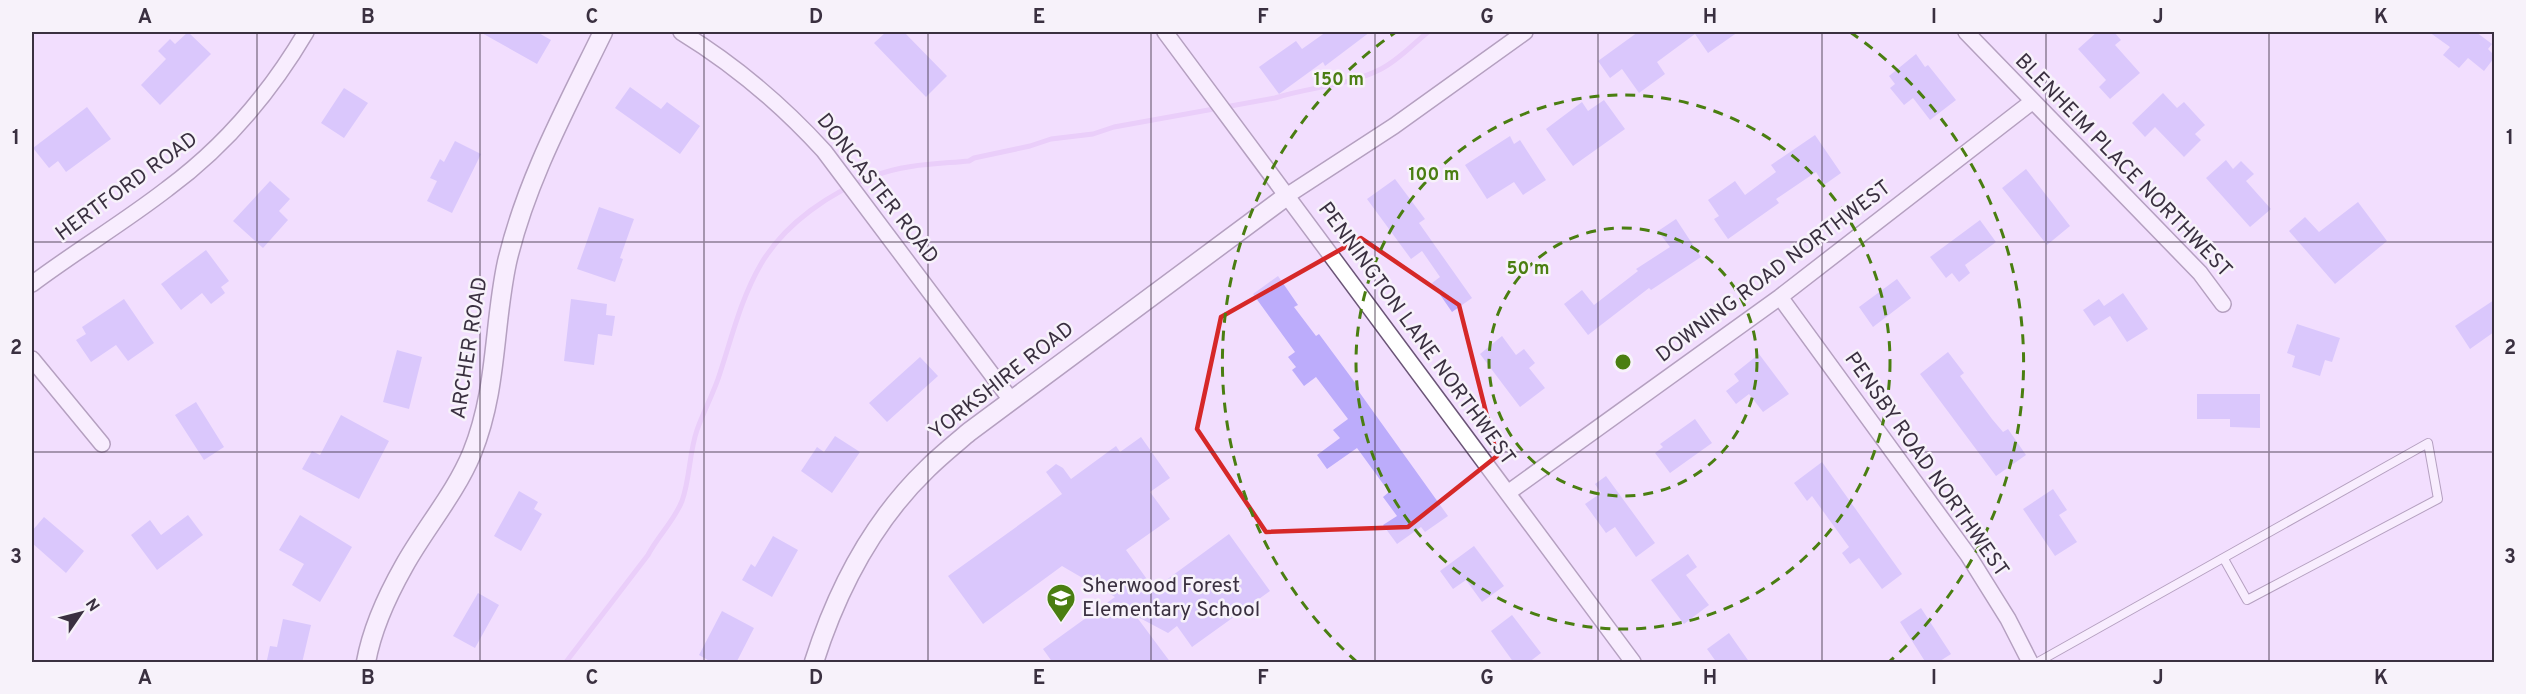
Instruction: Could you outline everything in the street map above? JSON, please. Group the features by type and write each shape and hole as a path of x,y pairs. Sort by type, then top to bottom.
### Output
{"street":[{"name":"HERTFORD ROAD","path":"32,284 167,189 224,141 270,86 306,32"},
{"name":"ARCHER ROAD","path":"366,663 377,624 393,586 456,485 471,455 489,397 501,300 515,230 526,198 561,118 603,32"},
{"name":"DONCASTER ROAD","path":"681,32 715,52 755,82 793,117 824,151 1011,400"},
{"name":"PENNINGTON LANE NORTHWEST","path":"1165,32 1288,195 1417,373 1509,492 1633,663"},
{"path":"1288,195 1394,126 1525,32"},
{"name":"BLENHEIM PLACE NORTHWEST","path":"1966,32 2200,273 2223,304"},
{"name":"DOWNING ROAD NORTHWEST","path":"1509,492 1780,297 2033,101"},
{"name":"YORKSHIRE ROAD","path":"814,663 843,585 885,518 927,468 1011,400 1288,195"},
{"name":"PENSBY ROAD NORTHWEST","path":"1780,297 1968,555 2008,619 2030,663"},
{"path":"32,358 102,444"}],"lane":[{"path":"2038,663 2428,443 2438,499 2247,600 2224,559"}],"highlighted area":[{"path":"1361,238 1459,305 1497,456 1408,527 1266,532 1197,429 1221,317"}],"building":[{"path":"188,32 211,54 160,105 141,85 166,59 158,51 170,39 175,44"},
{"path":"480,32 537,32 551,40 537,64"},
{"path":"886,32 904,32 947,76 926,97 874,43"},
{"path":"1326,32 1370,32 1325,66 1323,62 1279,94 1259,67 1296,41 1302,49"},
{"path":"1638,32 1738,32 1708,53 1695,34 1657,62 1665,74 1639,93 1622,69 1610,78 1598,61"},
{"path":"2097,32 2114,32 2121,40 2115,45 2140,73 2110,99 2099,87 2106,80 2078,49"},
{"path":"2429,32 2476,32 2492,44 2488,49 2494,58 2484,71 2468,58 2459,68 2443,55 2450,47"},
{"path":"1916,54 1925,67 1928,65 1956,100 1930,120 1913,98 1904,105 1890,88 1895,84 1889,76"},
{"path":"630,87 661,109 667,102 700,126 680,154 615,108"},
{"path":"344,88 368,103 344,138 321,123"},
{"path":"2163,93 2177,108 2184,102 2205,125 2195,134 2201,140 2184,157 2155,127 2145,137 2132,123"},
{"path":"1604,100 1625,129 1573,166 1546,129 1582,102 1588,111"},
{"path":"87,107 111,139 66,172 58,161 49,168 33,148"},
{"path":"1815,135 1841,173 1824,185 1816,172 1776,199 1779,203 1728,239 1714,219 1719,216 1708,200 1735,181 1745,195 1776,172 1771,165"},
{"path":"1510,136 1514,144 1520,140 1546,180 1523,195 1514,182 1487,199 1465,165"},
{"path":"455,141 481,154 452,213 427,201 437,181 430,178 440,159 444,162"},
{"path":"2226,160 2233,169 2241,161 2254,174 2246,181 2271,209 2250,227 2206,178"},
{"path":"2026,169 2070,226 2047,245 2002,188"},
{"path":"1395,179 1425,219 1419,223 1472,298 1452,312 1432,283 1440,277 1422,251 1411,259 1367,199"},
{"path":"270,181 290,199 279,211 288,220 263,248 233,221"},
{"path":"2358,202 2387,241 2335,284 2289,231 2305,217 2319,232"},
{"path":"599,207 634,219 620,258 623,259 615,282 577,269"},
{"path":"1676,219 1701,257 1651,290 1649,288 1588,335 1564,304 1582,290 1594,305 1638,271 1636,269 1670,247 1658,231"},
{"path":"1980,220 1996,242 1965,265 1970,273 1959,282 1952,273 1946,278 1930,257"},
{"path":"206,250 229,281 221,287 225,293 211,304 202,293 181,310 161,284"},
{"path":"1278,276 1298,305 1294,307 1316,336 1319,334 1359,388 1357,389 1448,516 1425,532 1421,527 1397,544 1383,525 1397,516 1383,497 1389,492 1357,448 1327,469 1317,455 1340,438 1333,430 1348,419 1316,377 1304,386 1292,370 1296,367 1288,357 1295,352 1253,294"},
{"path":"1897,279 1911,298 1873,327 1859,307"},
{"path":"2123,293 2148,329 2127,342 2110,316 2094,326 2083,310 2099,299 2104,306"},
{"path":"124,299 154,343 128,361 116,345 91,362 76,340 86,334 82,327"},
{"path":"571,299 607,304 606,315 615,316 612,336 598,334 594,365 564,361"},
{"path":"2494,300 2494,332 2470,349 2455,326"},
{"path":"2297,324 2340,338 2332,362 2325,360 2320,376 2292,367 2295,356 2287,353"},
{"path":"1502,336 1516,355 1524,349 1535,363 1529,368 1545,388 1520,407 1480,354"},
{"path":"397,350 422,357 409,409 383,402"},
{"path":"1948,352 1964,373 1960,376 1992,419 2003,432 2008,429 2026,455 1996,476 1920,374"},
{"path":"1759,354 1789,394 1763,412 1749,394 1736,404 1726,391 1739,381 1734,374"},
{"path":"920,357 938,376 887,422 869,403"},
{"path":"2197,394 2260,394 2260,428 2230,427 2230,419 2197,419"},
{"path":"196,402 224,447 204,460 175,415"},
{"path":"341,415 389,441 359,499 302,469 312,451 320,455"},
{"path":"1695,419 1712,443 1670,473 1655,453 1663,447 1660,444"},
{"path":"835,436 860,452 832,493 801,471 817,447 824,452"},
{"path":"1141,437 1170,478 1150,492 1170,519 1126,550 1154,589 1229,534 1270,591 1192,647 1177,626 1168,633 1136,616 1171,663 1053,663 1043,649 1115,597 1062,566 983,624 948,576 1062,494 1046,472 1056,464 1063,468 1071,479 1116,446 1120,452"},
{"path":"1822,462 1902,574 1882,589 1859,558 1850,564 1842,553 1849,547 1812,496 1807,501 1794,483"},
{"path":"1606,476 1655,543 1636,557 1615,527 1606,533 1585,504 1601,493 1595,484"},
{"path":"2053,489 2067,510 2059,515 2077,542 2055,556 2023,509"},
{"path":"519,491 538,502 534,509 542,514 521,551 494,536"},
{"path":"188,515 203,535 157,570 131,535 150,520 161,535"},
{"path":"300,515 352,547 320,602 292,585 304,564 279,550"},
{"path":"44,517 84,551 66,573 32,543 32,531"},
{"path":"773,536 798,550 772,597 742,580 751,564 755,567"},
{"path":"1474,546 1504,586 1482,602 1466,580 1453,589 1440,571"},
{"path":"1688,554 1697,567 1686,575 1709,605 1684,624 1651,580"},
{"path":"478,593 499,605 475,648 453,636"},
{"path":"1921,608 1951,654 1937,663 1926,663 1900,622"},
{"path":"722,611 754,628 736,663 713,663 699,655"},
{"path":"1512,615 1541,653 1528,663 1514,663 1491,631"},
{"path":"283,619 311,625 302,663 267,660 270,646 277,647"},
{"path":"1729,633 1750,663 1717,663 1707,649"}],"waterway":[{"path":"566,662 648,555 679,508 685,493 697,430 718,379 747,292 771,249 796,222 810,211 858,183 897,169 969,161 1051,139 1093,134 1114,127 1275,98 1342,83 1368,75 1388,65 1428,32"}],"place":[{"name":"Sherwood Forest Elementary School","path":"1061,624"}]}
